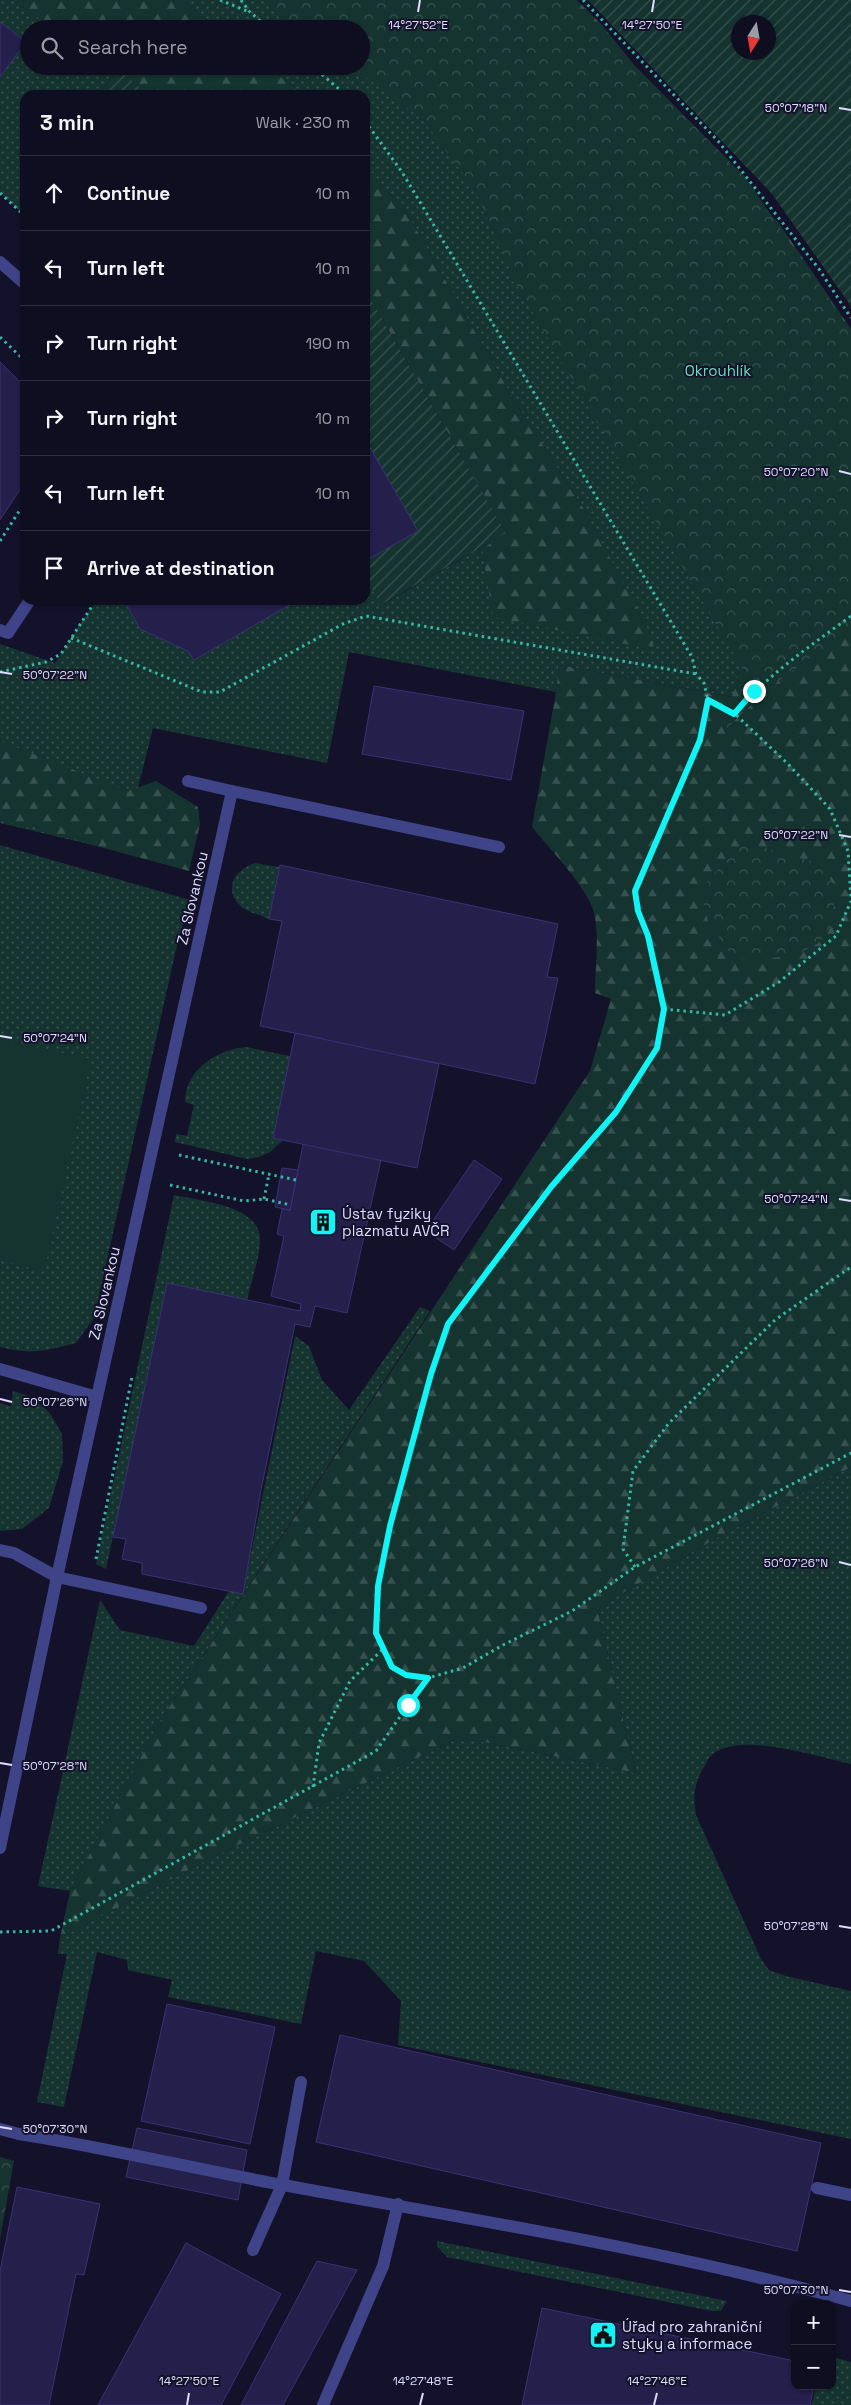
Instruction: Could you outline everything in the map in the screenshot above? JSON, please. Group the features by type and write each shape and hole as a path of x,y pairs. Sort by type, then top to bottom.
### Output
{"street":[{"path":"0,262 20,280"},
{"path":"0,630 8,633 27,605"},
{"path":"188,781 499,846"},
{"name":"Za Slovankou","path":"0,1848 57,1577 232,791"},
{"path":"0,1369 97,1397"},
{"path":"0,1550 14,1553 57,1577 201,1608"},
{"path":"253,2250 282,2185 301,2082"},
{"path":"0,2129 282,2185 398,2204 779,2282 851,2301"},
{"path":"817,2188 851,2195"},
{"path":"324,2405 383,2266 398,2204"}],"path":[{"path":"220,0 249,11"},
{"path":"241,0 259,20"},
{"path":"583,0 718,141 819,269 851,318"},
{"path":"323,75 340,90"},
{"path":"370,128 402,172 692,657 696,674 704,683 708,700 700,740 635,891 638,911 648,936 664,1009 657,1048 616,1112 551,1187 448,1324 431,1374 390,1526 378,1586 376,1633 392,1667 406,1675 428,1678 463,1668 503,1645 572,1611 635,1567 851,1454"},
{"path":"0,193 20,211"},
{"path":"0,337 20,356"},
{"path":"0,540 20,510"},
{"path":"0,672 46,662 61,654 93,605"},
{"path":"71,638 202,692 220,692 343,624 366,616 696,674"},
{"path":"734,714 754,691 789,661 851,616"},
{"path":"664,1009 725,1015 779,982 836,936 851,900 848,851 830,809 788,764 734,714 708,700"},
{"path":"153,1150 296,1180"},
{"path":"264,1199 269,1174"},
{"path":"167,1195 169,1185 244,1201 264,1199 291,1205"},
{"path":"635,1567 623,1549 633,1471 669,1423 775,1320 851,1267"},
{"path":"91,1584 133,1370"},
{"path":"313,1787 319,1743 350,1681 383,1649"},
{"path":"0,1932 51,1932 376,1751 428,1678"}],"green space":[{"path":"0,0 12,0 42,20 20,20 20,37 0,22"},
{"path":"12,0 182,0 208,20 42,20"},
{"path":"182,0 289,0 317,20 208,20"},
{"name":"Okrouhlík","path":"263,0 570,0 746,178 851,332 851,628 768,689 724,731 734,713 746,675 518,288 474,188 422,119 363,75 370,75 370,20 289,20"},
{"path":"289,0 577,0 602,25 686,129 779,223 851,329 851,1467 720,1536 597,1608 636,1773 460,1737 205,1861 60,1938 70,1891 160,1721 590,1071 611,999 595,993 597,945 595,917 586,895 578,883 532,827 559,665 732,697 741,663 490,188 370,40 370,20 339,20"},
{"path":"588,0 851,0 851,306 772,194"},
{"path":"20,50 20,75 115,75 101,90 20,90 20,211 0,193 0,77"},
{"path":"370,72 434,117 741,663 733,697 559,665 556,692 349,652 327,763 153,728 122,852 0,823 0,644 55,663 93,605 127,605 140,629 188,651 194,660 289,605 370,605 370,585 382,605 506,533 574,632 654,649 585,511 514,400 408,215 370,171 370,90 298,90 278,75 370,75"},
{"path":"115,75 125,75 143,90 101,90"},
{"path":"124,75 278,75 298,90 143,90"},
{"path":"370,171 408,215 514,400 585,511 647,627 655,650 493,617 482,549 506,533 370,298"},
{"path":"370,298 506,533 381,605 370,586 370,558 418,531 370,448"},
{"path":"0,741 128,791 156,781 198,807 200,824 189,871 0,820"},
{"path":"744,842 820,864 836,888 829,930 818,943 797,954 771,958 734,960 708,921 700,889"},
{"path":"0,845 190,900 177,945 94,1318 76,1343 38,1351 21,1351 0,1347"},
{"path":"255,863 279,867 269,919 243,908 233,895 232,888 236,876 247,866"},
{"path":"0,1039 91,1059 44,1271 0,1260"},
{"path":"246,1047 309,1060 291,1133 270,1152 259,1157 247,1159 175,1142 176,1134 187,1136 194,1105 185,1102 186,1090 190,1080 205,1063 214,1057 224,1052"},
{"path":"174,1195 212,1203 240,1212 258,1228 260,1240 259,1254 247,1300 167,1284 106,1569 96,1564"},
{"path":"420,1307 430,1311 160,1721 70,1891 38,1886 100,1600 120,1630 194,1646 229,1591 243,1593 295,1336 309,1346 322,1380 349,1410"},
{"path":"13,1391 32,1397 49,1412 62,1434 63,1461 49,1508 22,1529 0,1531 0,1403 11,1406"},
{"path":"851,1467 851,1764 778,1747 738,1745 722,1749 709,1758 697,1781 694,1797 696,1815 761,1959 769,1970 786,1976 851,1991 851,2139 398,2045 401,2001 364,1961 316,1951 301,2024 168,1997 172,1980 128,1970 127,1960 97,1952 64,2107 37,2102 67,1954 58,1954 60,1938 205,1861 460,1737 636,1773 597,1608 720,1536"},
{"path":"0,2157 14,2161 0,2239"},
{"path":"437,2241 727,2301 721,2311 712,2311 447,2257 437,2246"},
{"path":"836,2358 851,2362 851,2405 812,2405 815,2390 836,2390"}],"building":[{"path":"0,22 20,37 20,50 0,77"},
{"path":"0,362 20,382 20,490 0,520"},
{"path":"370,448 418,531 370,558"},
{"path":"127,605 289,605 194,660 188,651 140,629"},
{"path":"374,686 524,711 511,780 362,754"},
{"name":"Ústav fyziky plazmatu AVČR","path":"280,865 558,924 547,977 558,978 535,1084 404,1056 347,1313 315,1306 310,1327 295,1324 261,1490 243,1594 142,1574 142,1563 122,1559 126,1539 113,1537 167,1283 300,1311 301,1304 271,1296 284,1236 277,1234 282,1209 290,1210 324,1039 260,1026 282,921 269,919"},
{"path":"295,1033 439,1064 417,1168 273,1138"},
{"path":"474,1160 502,1179 454,1250 426,1231"},
{"path":"282,1168 298,1170 290,1210 275,1207"},
{"path":"167,2004 275,2027 250,2144 141,2121"},
{"path":"340,2035 821,2143 797,2251 316,2142"},
{"path":"137,2128 247,2150 238,2200 126,2177"},
{"path":"17,2187 100,2204 84,2275 76,2274 49,2405 0,2405 0,2271"},
{"path":"186,2243 281,2294 221,2405 98,2405"},
{"path":"317,2261 357,2270 283,2405 241,2405"},
{"name":"Úřad pro zahraniční styky a informace","path":"542,2308 791,2360 791,2390 813,2390 810,2405 522,2405"}],"place":[{"name":"Ústav fyziky plazmatu AVČR","path":"323,1222"},
{"name":"Úřad pro zahraniční styky a informace","path":"603,2335"}],"route":[{"path":"408,1705 428,1678 406,1675 392,1667 376,1633 378,1586 390,1526 431,1374 448,1324 551,1187 616,1112 657,1048 664,1009 648,936 638,911 635,891 700,740 708,700 734,714 754,691"}]}
